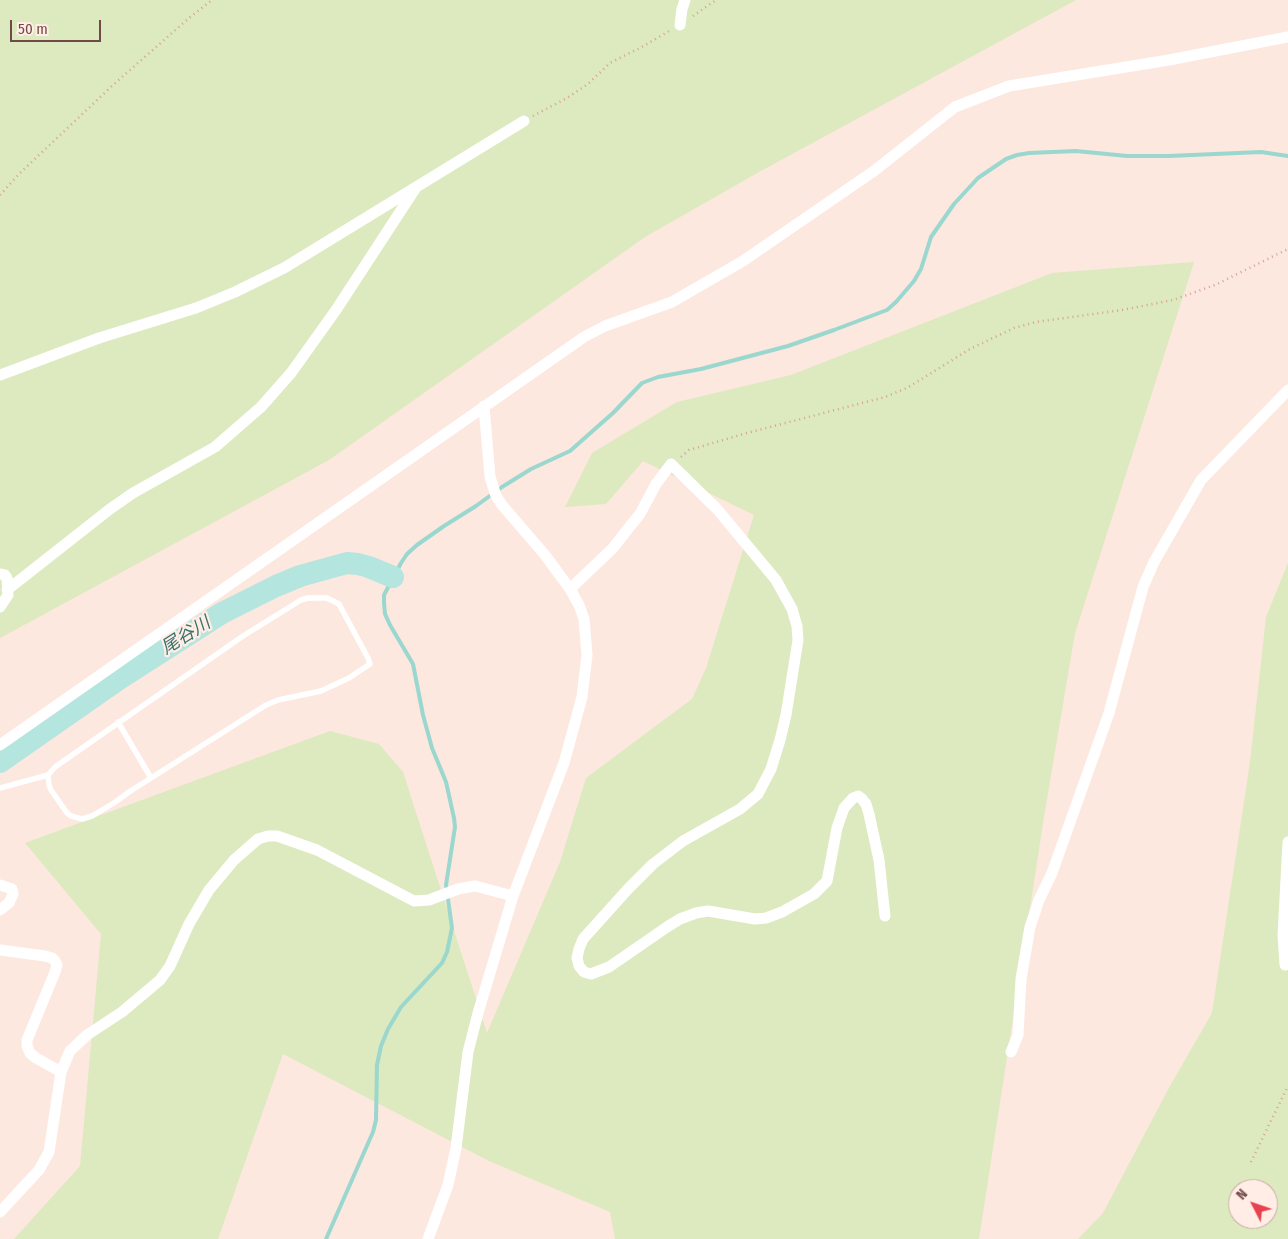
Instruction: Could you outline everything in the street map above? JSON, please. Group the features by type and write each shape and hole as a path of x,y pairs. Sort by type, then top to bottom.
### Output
{"street":[{"path":"680,25 685,0"},
{"path":"0,745 584,337 600,328 672,302 743,261 874,172 955,108 1009,86 1168,60 1288,37"},
{"path":"0,375 99,338 196,308 235,292 284,268 524,121"},
{"path":"7,590 133,493 215,447 261,407 290,373 336,310 417,186"},
{"path":"1012,1052 1018,1035 1021,979 1030,928 1039,900 1052,873 1109,713 1143,587 1154,562 1201,480 1288,390"},
{"path":"428,1239 448,1185 456,1148 468,1052 512,896 561,771 582,697 587,655 584,619 570,588 496,496 490,477 484,406"},
{"path":"570,588 602,558 631,526 640,514 656,484 671,464 717,509 776,580 792,609 797,626 798,640 786,715 771,769 758,794 740,809 683,841 653,864 628,888 583,939 578,948 577,958 579,966 584,972 591,974 609,967 680,919 708,912 755,919 766,918 782,912 814,894 827,880 837,828 844,808 853,798 858,796 866,804 869,814 879,860 885,916"},
{"path":"0,574 5,575 7,578 6,599 0,608"},
{"path":"0,1212 39,1170 47,1157 52,1139 61,1072 67,1056 77,1043 122,1012 160,980 170,966 189,924 209,890 234,860 258,840 268,836 277,836 317,850 414,901 429,900 458,889 475,886 512,896"},
{"path":"1285,965 1283,935 1288,842"},
{"path":"0,885 12,889 13,894 8,903 0,910"},
{"path":"0,950 45,956 55,961 55,972 27,1040 27,1046 30,1053 36,1058 61,1072"}],"lane":[{"path":"0,788 48,775 55,766 72,753 243,636 301,600 328,598 339,604 368,658 370,664 349,678 321,691 278,700 266,705 92,816 82,818 71,816 51,790 48,775"},
{"path":"118,722 151,778"}],"path":[{"path":"0,196 19,174 112,85 188,18 212,0"},
{"path":"524,121 567,98 588,84 610,63 680,25 716,0"},
{"path":"671,464 690,450 706,445 886,398 912,386 970,348 1014,328 1036,322 1122,310 1172,300 1215,285 1288,249"},
{"path":"1251,1162 1288,1086"}],"green space":[{"path":"0,0 1076,0 759,172 645,237 329,460 0,638"},
{"path":"1194,262 1075,633 1044,817 979,1239 615,1239 610,1212 489,1161 283,1054 218,1239 14,1239 80,1166 101,934 25,843 330,731 379,744 403,772 487,1033 560,862 586,778 692,699 706,668 754,515 643,461 606,504 565,507 592,453 677,402 791,375 1052,273"},
{"path":"1288,563 1288,1239 1078,1239 1103,1213 1170,1086 1212,1013 1250,762 1266,617"}],"waterway":[{"path":"326,1239 373,1132 376,1120 377,1065 381,1046 388,1029 401,1007 442,963 447,952 452,928 446,885 455,827 454,818 446,782 432,748 423,715 413,664 385,614 384,595 407,554 417,545 502,487 531,469 570,451 613,413 642,383 658,377 701,369 788,346 887,310 914,281 921,269 931,237 954,204 978,178 1006,159 1029,153 1076,151 1127,156 1261,152 1288,156"},
{"name":"尾谷川","path":"0,762 119,679 222,613 276,586 300,576 347,563 369,567 393,577"}]}
